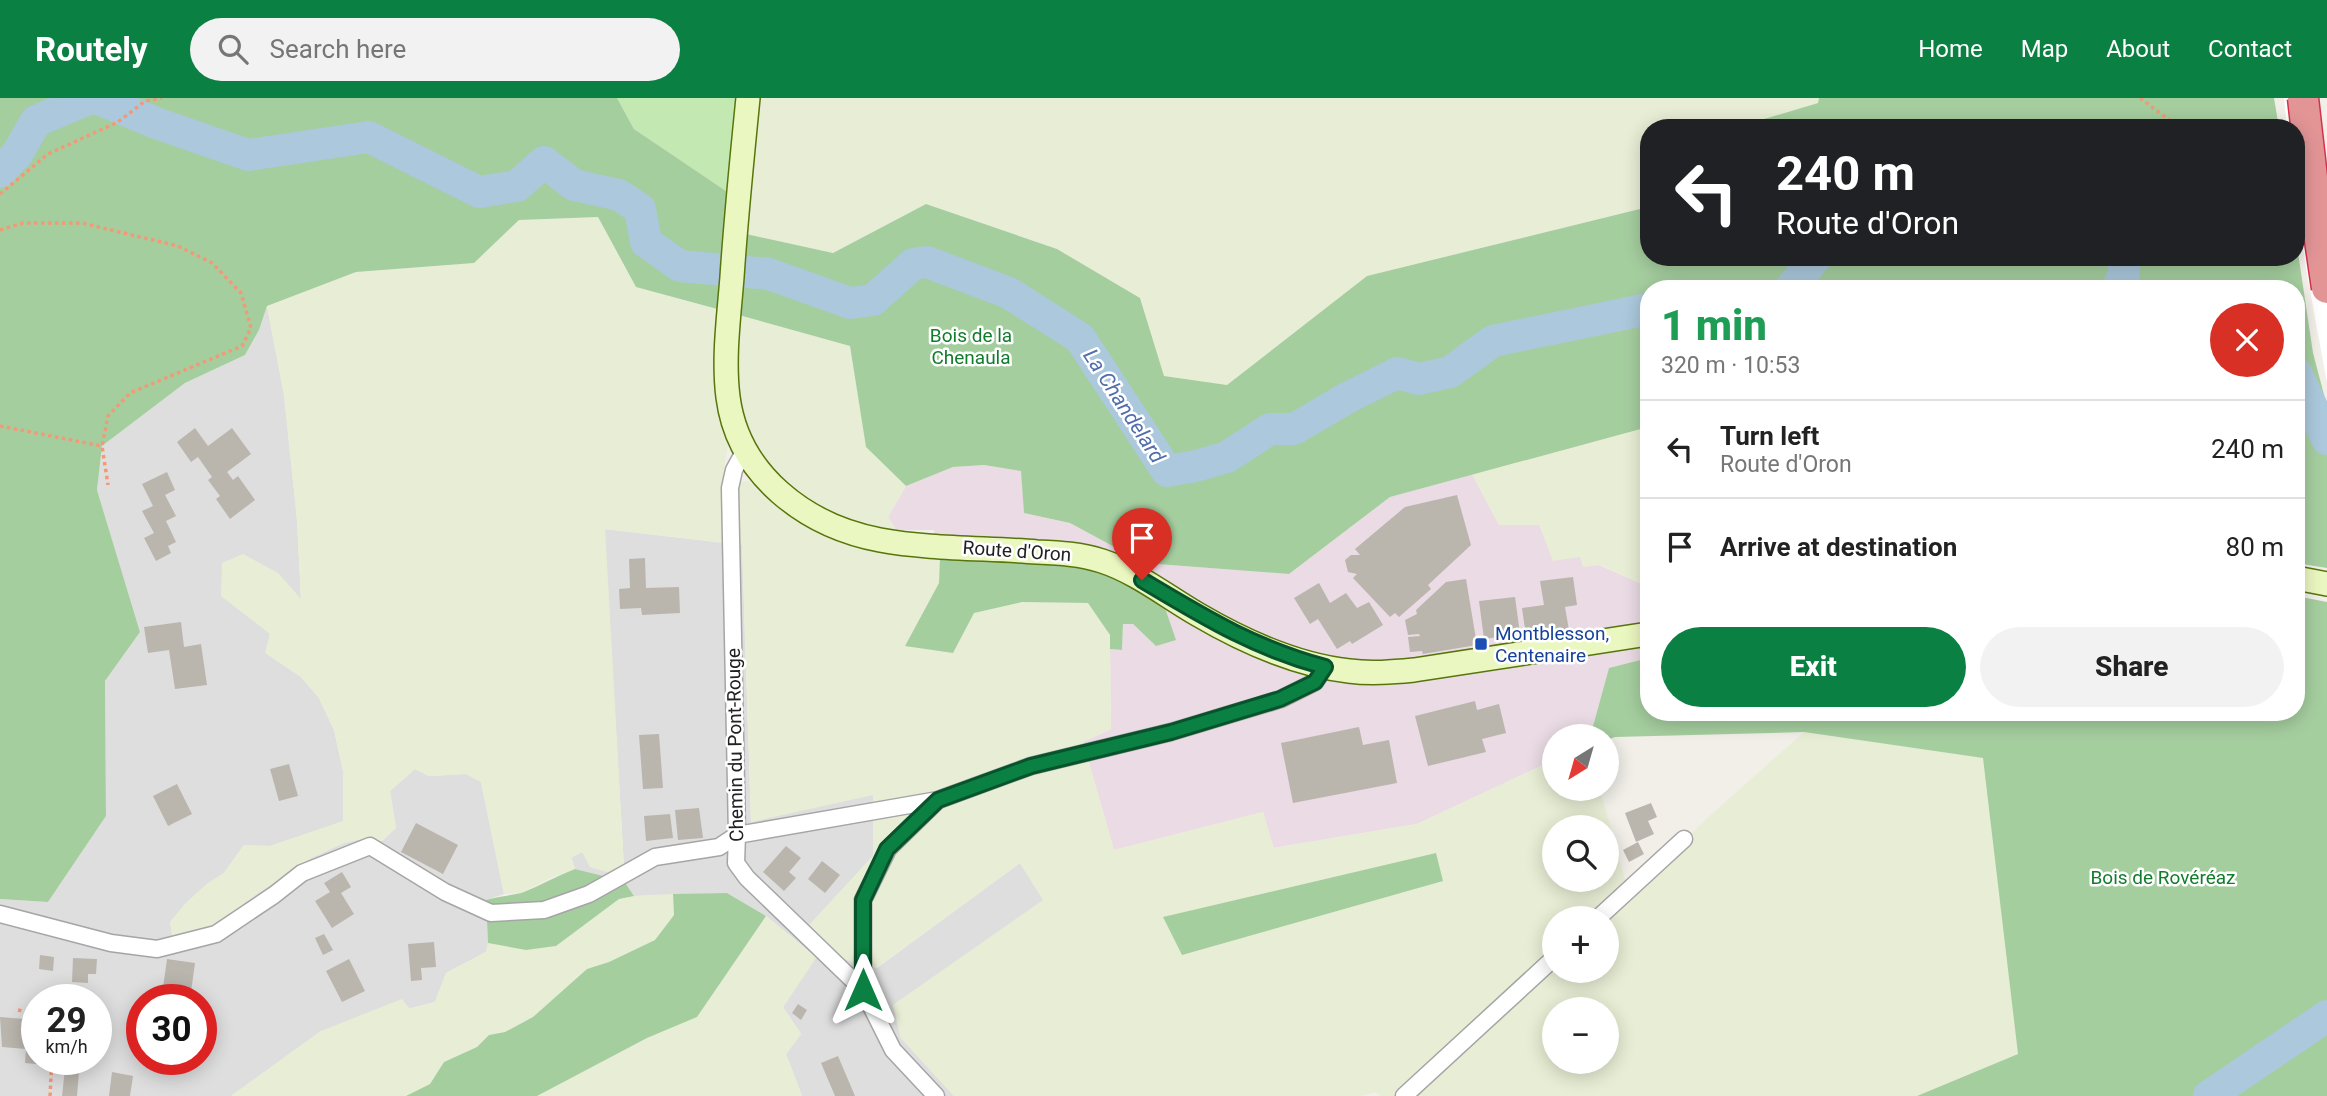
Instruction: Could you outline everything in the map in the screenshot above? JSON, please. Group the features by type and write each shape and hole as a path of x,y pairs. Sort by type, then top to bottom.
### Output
{"highway":[{"path":"2303,98 2327,288"}],"main road":[{"name":"Route d'Oron","path":"748,98 734,238 726,363 728,397 734,425 745,450 768,482 804,512 839,529 882,540 1072,554 1095,559 1142,580 1231,633 1278,653 1325,667 1378,673 1414,670 1640,635"},
{"path":"2305,580 2327,584"}],"street":[{"name":"Chemin du Pont-Rouge","path":"745,450 734,470 730,488 736,863 747,878 863,990"},
{"path":"0,914 111,943 157,949 216,934 302,873 370,846 444,892 491,913 544,910 589,894 655,857 719,847 737,835 938,800 1031,766 1171,732 1280,699 1315,682 1325,667"},
{"path":"936,1096 893,1050 863,990 863,900 887,849 938,800"},
{"path":"1611,906 1684,839"},
{"path":"1404,1096 1542,969"}],"path":[{"path":"0,194 48,154 118,122 145,101 162,98"},
{"path":"2140,98 2168,119"},
{"path":"0,230 23,223 82,223 178,246 212,263 241,292 251,328 242,346 130,393 108,416 102,446 108,485"},
{"path":"0,426 102,446"},
{"path":"50,1096 51,1075"}],"shaded area":[{"path":"267,306 284,395 297,520 301,600 270,634 266,653 301,677 319,698 334,730 343,771 343,822 270,846 244,845 224,873 185,904 171,922 224,921 245,902 311,858 344,843 365,838 382,841 396,828 390,791 415,769 429,776 466,774 481,782 504,894 486,900 486,952 446,973 435,1002 321,1031 231,1096 0,1096 0,899 48,902 106,816 105,681 140,632 97,490 102,446 185,383 245,355 259,330"},
{"path":"984,465 1022,471 1024,513 1070,523 1144,563 1289,574 1390,497 1472,474 1499,525 1539,525 1581,557 1640,583 1640,660 1609,668 1594,724 1542,724 1542,766 1417,824 1273,848 1263,812 1114,850 1083,742 1111,729 1110,649 1122,650 1123,624 1133,624 1156,646 1106,574 1068,566 940,557 934,530 896,530 888,517 906,486 953,467"},
{"path":"604,529 742,545 751,821 873,794 873,856 810,925 877,968 1020,863 1044,901 893,1005 901,1038 954,1096 802,1096 786,1054 801,1034 783,1007 816,957 766,916 727,893 634,896 624,881 575,869 571,857 582,852 624,867"}],"green space":[{"path":"0,98 617,98 634,129 729,193 721,310 636,287 598,217 519,220 474,263 356,272 267,306 259,330 245,355 185,383 102,446 97,490 140,632 105,681 106,816 48,902 0,899"},
{"path":"617,98 739,98 729,193 634,129"},
{"path":"757,98 1819,98 1818,103 1764,119 1640,119 1640,209 1367,276 1227,385 1164,376 1140,298 1057,249 926,204 833,253 746,234"},
{"path":"1819,98 2274,98 2278,119 1764,119 1818,103"},
{"name":"Bois de la Chenaula","path":"926,204 1057,249 1140,298 1164,376 1227,385 1367,276 1640,209 1640,266 2300,266 2302,280 1640,280 1640,429 1390,497 1289,574 1144,563 1070,523 1024,513 1021,471 984,465 953,467 906,486 866,447 850,346 739,315 746,234 833,253"},
{"path":"598,217 636,287 721,310 728,444 723,476 742,482 749,481 762,494 777,502 940,557 939,583 905,646 974,613 1022,602 1088,603 1110,635 1111,729 1083,742 1114,850 1263,812 1274,848 1417,824 1542,766 1542,802 1604,802 1607,815 1542,815 1542,892 1619,892 1619,858 1625,880 1643,883 1704,821 1804,732 1984,758 2018,1054 1917,1096 1381,1096 1376,1092 1361,1096 954,1096 901,1038 893,1005 1043,900 1020,863 876,968 843,959 809,925 873,856 873,795 751,822 742,545 605,529 624,867 613,874 590,867 582,852 571,858 575,869 521,893 504,894 481,782 466,774 429,776 415,769 390,791 396,828 381,841 365,838 344,843 311,858 245,902 224,921 187,935 172,937 170,922 207,884 224,873 244,845 270,846 343,821 343,771 334,730 319,698 301,677 265,653 270,634 221,596 222,563 243,554 278,573 301,599 297,520 284,395 267,306 356,272 474,263 519,220"},
{"name":"Bois de la Chenaula","path":"2305,299 2313,353 2327,406 2327,568 2305,564"},
{"path":"739,315 850,346 866,447 906,486 888,517 896,530 883,530 842,521 810,504 770,470 744,427 737,365"},
{"path":"1640,428 1640,583 1601,565 1583,567 1580,557 1553,561 1539,525 1499,525 1472,474"},
{"path":"940,557 1068,566 1106,574 1138,590 1165,608 1176,640 1156,646 1133,624 1123,624 1122,650 1110,649 1110,635 1088,603 1022,602 974,613 953,653 905,646 939,583"},
{"name":"Bois de Rovéréaz","path":"2305,598 2327,602 2327,1096 1917,1096 2018,1054 1983,758 1804,732 1619,737 1619,724 1594,724 1609,668 1640,660 1640,721 2305,721"},
{"path":"1436,853 1443,881 1182,955 1163,917"},
{"path":"575,869 624,881 634,896 619,899 556,946 526,950 488,943 486,900 524,892"},
{"path":"727,893 766,916 697,1017 647,1038 537,1096 406,1096 430,1084 444,1062 477,1047 489,1035 505,1032 533,1017 587,969 609,962 655,940 674,915 673,894"},
{"path":"673,894 674,915 655,940 609,962 587,969 533,1017 505,1032 489,1035 477,1047 444,1062 430,1084 406,1096 231,1096 321,1031 402,999 410,1009 435,1002 446,973 486,952 488,943 526,950 556,946 619,899"},
{"path":"766,916 816,958 783,1007 801,1034 786,1054 802,1096 537,1096 647,1038 697,1017"}],"pier":[{"path":"2284,98 2317,98 2327,186 2327,383 2305,261 2305,119 2286,119"}],"building":[{"path":"195,428 208,446 232,428 251,454 227,472 233,480 238,476 255,500 230,519 216,499 220,496 208,480 212,477 198,457 191,462 177,442"},
{"path":"167,472 175,490 165,495 176,516 166,521 176,542 168,546 171,553 156,561 144,538 154,533 142,511 153,506 142,484"},
{"path":"1457,495 1471,545 1428,585 1431,589 1399,617 1395,613 1390,617 1353,578 1357,574 1348,572 1345,560 1351,555 1360,555 1355,549 1405,507"},
{"path":"645,558 646,588 679,587 680,613 642,615 641,608 620,609 619,589 630,588 629,559"},
{"path":"1573,577 1577,605 1565,607 1569,630 1526,636 1522,608 1544,605 1540,581"},
{"path":"1466,579 1477,645 1423,654 1422,651 1410,652 1408,637 1420,636 1408,635 1405,620 1417,614 1416,610 1446,582"},
{"path":"1319,583 1330,603 1346,593 1357,608 1369,602 1383,625 1352,644 1350,641 1337,649 1318,619 1310,624 1294,598"},
{"path":"1515,597 1520,634 1484,639 1479,601"},
{"path":"181,622 184,647 201,644 207,685 175,689 169,650 148,653 144,627"},
{"path":"1475,701 1477,710 1499,704 1506,733 1482,739 1486,752 1428,766 1415,716"},
{"path":"1359,727 1363,745 1389,740 1397,783 1293,803 1281,743"},
{"path":"659,734 663,788 643,789 639,735"},
{"path":"289,764 298,796 279,801 270,769"},
{"path":"177,784 192,814 168,826 153,796"},
{"path":"1651,803 1657,817 1648,821 1654,834 1636,842 1625,813"},
{"path":"699,808 703,838 678,840 675,810"},
{"path":"670,814 673,838 646,841 644,816"},
{"path":"416,823 458,845 443,874 401,852"},
{"path":"1638,842 1644,854 1629,862 1623,850"},
{"path":"786,846 801,858 789,872 796,878 784,891 763,872"},
{"path":"822,861 840,875 825,893 808,879"},
{"path":"342,872 351,887 341,893 354,914 332,928 315,901 330,892 324,883"},
{"path":"324,934 333,950 323,955 315,938"},
{"path":"434,942 436,967 421,968 422,980 411,981 408,944"},
{"path":"40,955 54,957 53,971 39,969"},
{"path":"73,958 97,959 96,974 88,974 88,983 72,982"},
{"path":"167,959 195,963 192,984 164,984"},
{"path":"349,959 365,991 342,1002 326,971"},
{"path":"798,1004 807,1010 801,1020 792,1013"},
{"path":"0,1017 21,1019 21,1049 2,1047"},
{"path":"838,1056 855,1096 835,1096 821,1063"},
{"path":"112,1072 133,1076 130,1096 109,1096"},
{"path":"64,1075 79,1075 77,1096 62,1096"}],"waterway":[{"name":"La Chandelard","path":"0,172 17,154 36,121 91,98"},
{"name":"La Chandelard","path":"96,98 156,123 248,155 369,137 479,192 517,186 544,162 574,185 619,195 640,209 646,242 680,266 769,274 850,303 873,300 913,264 927,262 1009,293 1080,338 1167,471 1227,457 1270,429 1294,429 1397,373 1419,379 1450,372 1493,341 1640,311"},
{"name":"La Chandelard","path":"1797,280 1809,266"},
{"name":"La Chandelard","path":"2121,280 2124,266"},
{"name":"La Chandelard","path":"2305,392 2327,439"},
{"path":"2209,1096 2327,1016"}],"place":[{"name":"Montblesson, Centenaire","path":"1481,644"}],"route":[{"path":"863,990 863,900 887,849 938,800 1031,766 1171,732 1280,699 1315,682 1325,667 1284,655 1231,633 1142,580"}]}
